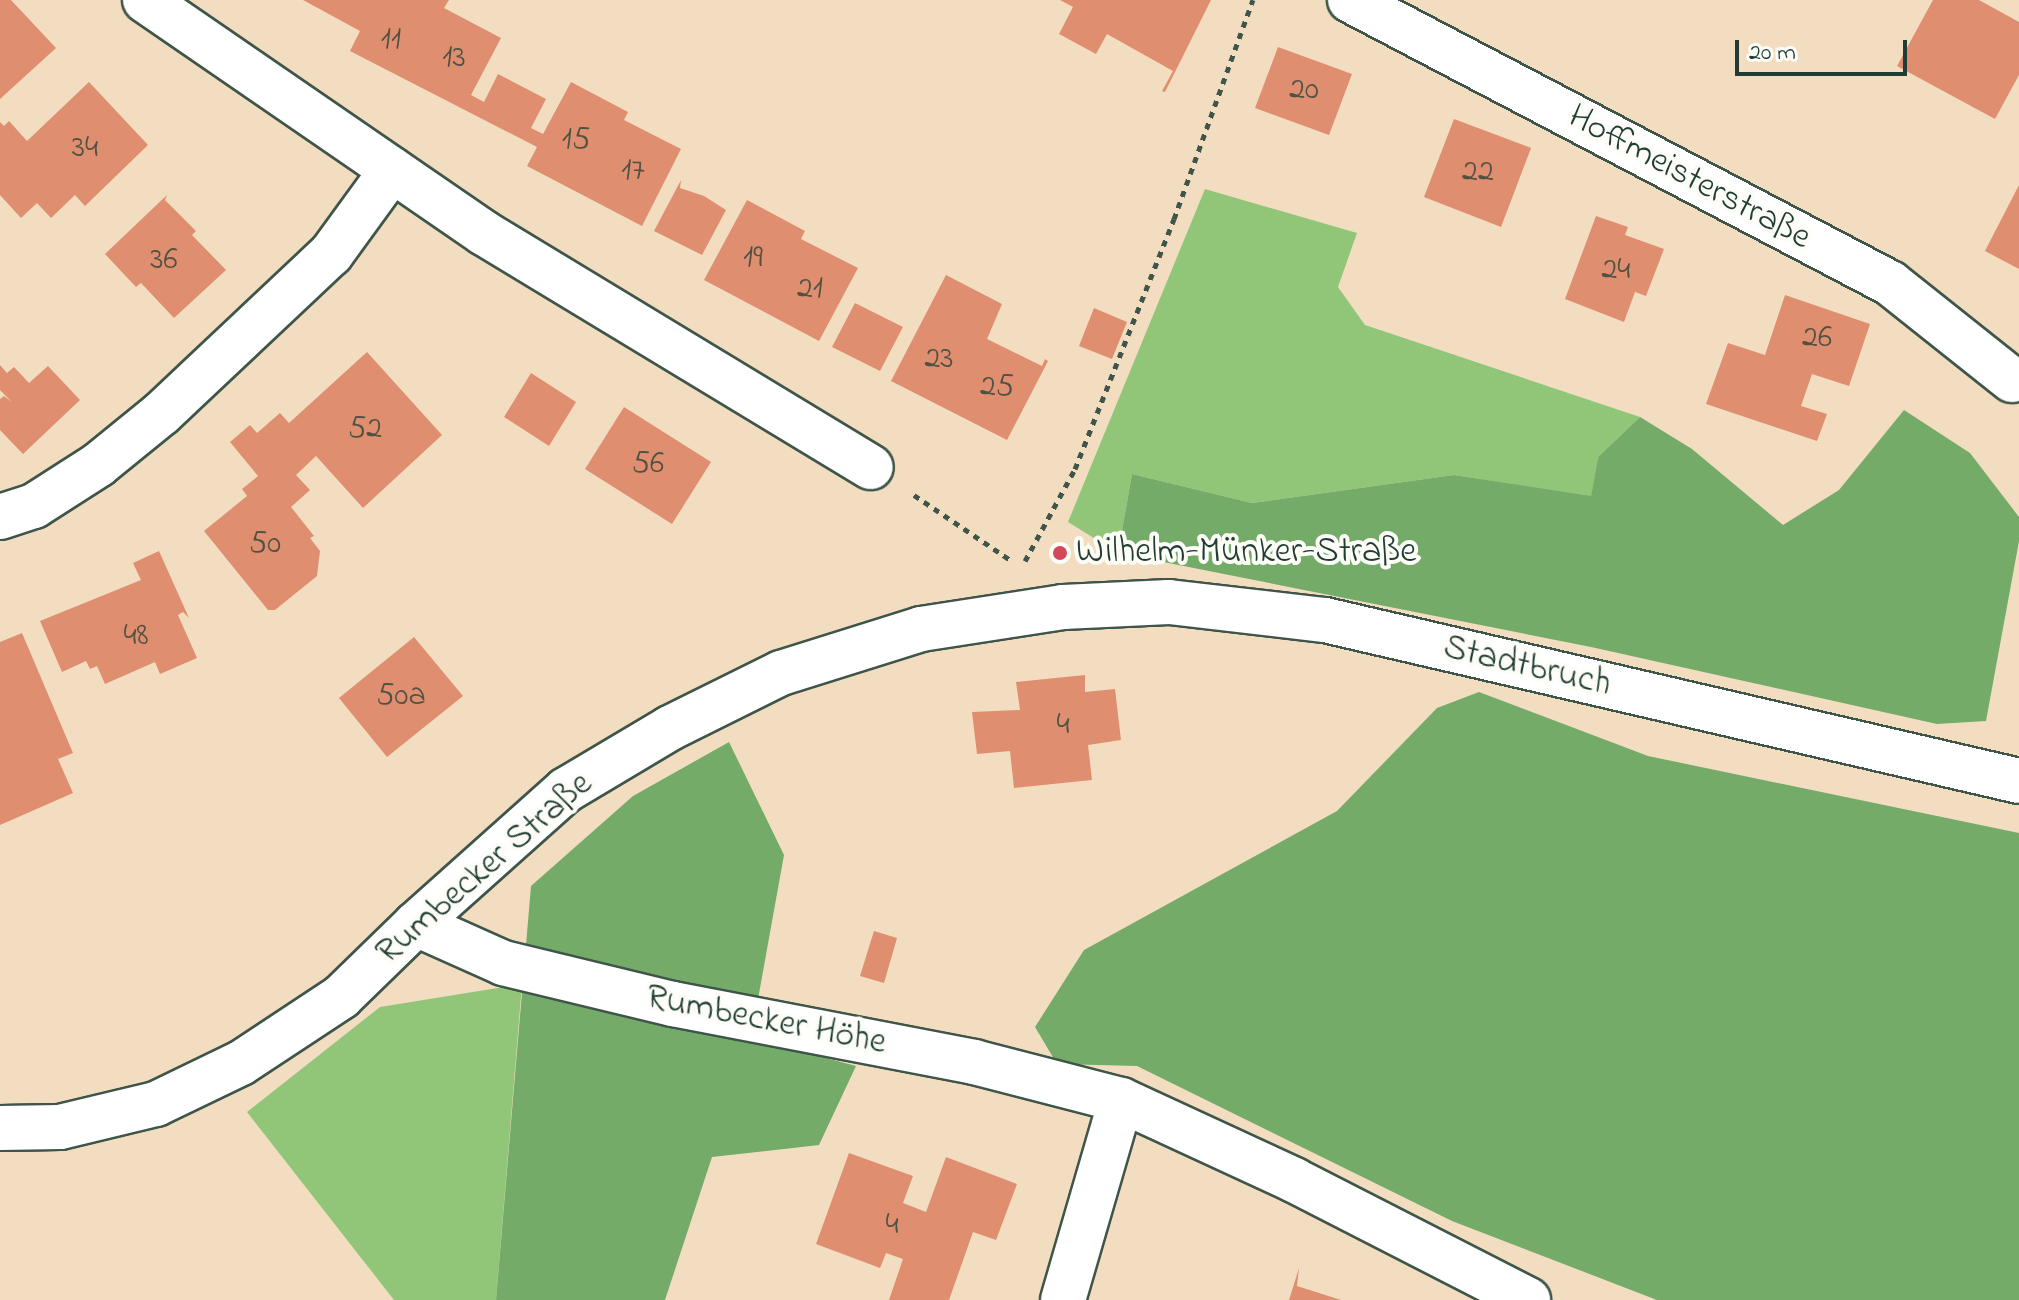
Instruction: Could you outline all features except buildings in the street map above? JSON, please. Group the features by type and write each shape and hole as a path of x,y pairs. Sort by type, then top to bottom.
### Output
{"street":[{"path":"145,0 484,233 871,467"},
{"name":"Hoffmeisterstraße","path":"1350,0 1890,283 2012,380"},
{"path":"0,517 34,506 98,465 162,413 331,254 392,170"},
{"name":"Stadtbruch","path":"1030,612 1063,607 1169,602 1325,620 2019,781"},
{"name":"Rumbecker Straße","path":"0,1128 60,1127 156,1104 241,1063 341,997 416,924 566,790 670,728 781,673 921,629 1030,612"},
{"name":"Rumbecker Höhe","path":"416,924 503,963 673,1004 974,1062 1121,1100 1294,1180 1528,1300"},
{"path":"1063,1300 1121,1100"}],"path":[{"path":"871,467 1021,567 1075,469 1174,219 1253,0"}],"green space":[{"path":"1205,189 1357,233 1338,287 1365,325 1640,417 1598,457 1591,497 1454,475 1252,503 1132,474 1118,553 1068,522"},
{"path":"1904,410 1970,453 2019,517 2019,541 1986,721 1937,724 1591,647 1118,553 1132,474 1252,503 1454,475 1591,496 1598,457 1640,417 1692,449 1783,525 1839,490"},
{"path":"1479,692 1648,756 2019,833 2019,1300 1657,1300 1452,1221 1137,1066 1057,1064 1035,1027 1084,950 1337,811 1437,708"},
{"path":"729,742 784,855 751,1038 856,1066 819,1145 712,1157 665,1300 496,1300 531,886 633,796"},
{"path":"522,984 496,1300 394,1300 247,1112 380,1007"}],"place":[{"name":"Wilhelm-Münker-Straße","path":"1060,553"}]}
